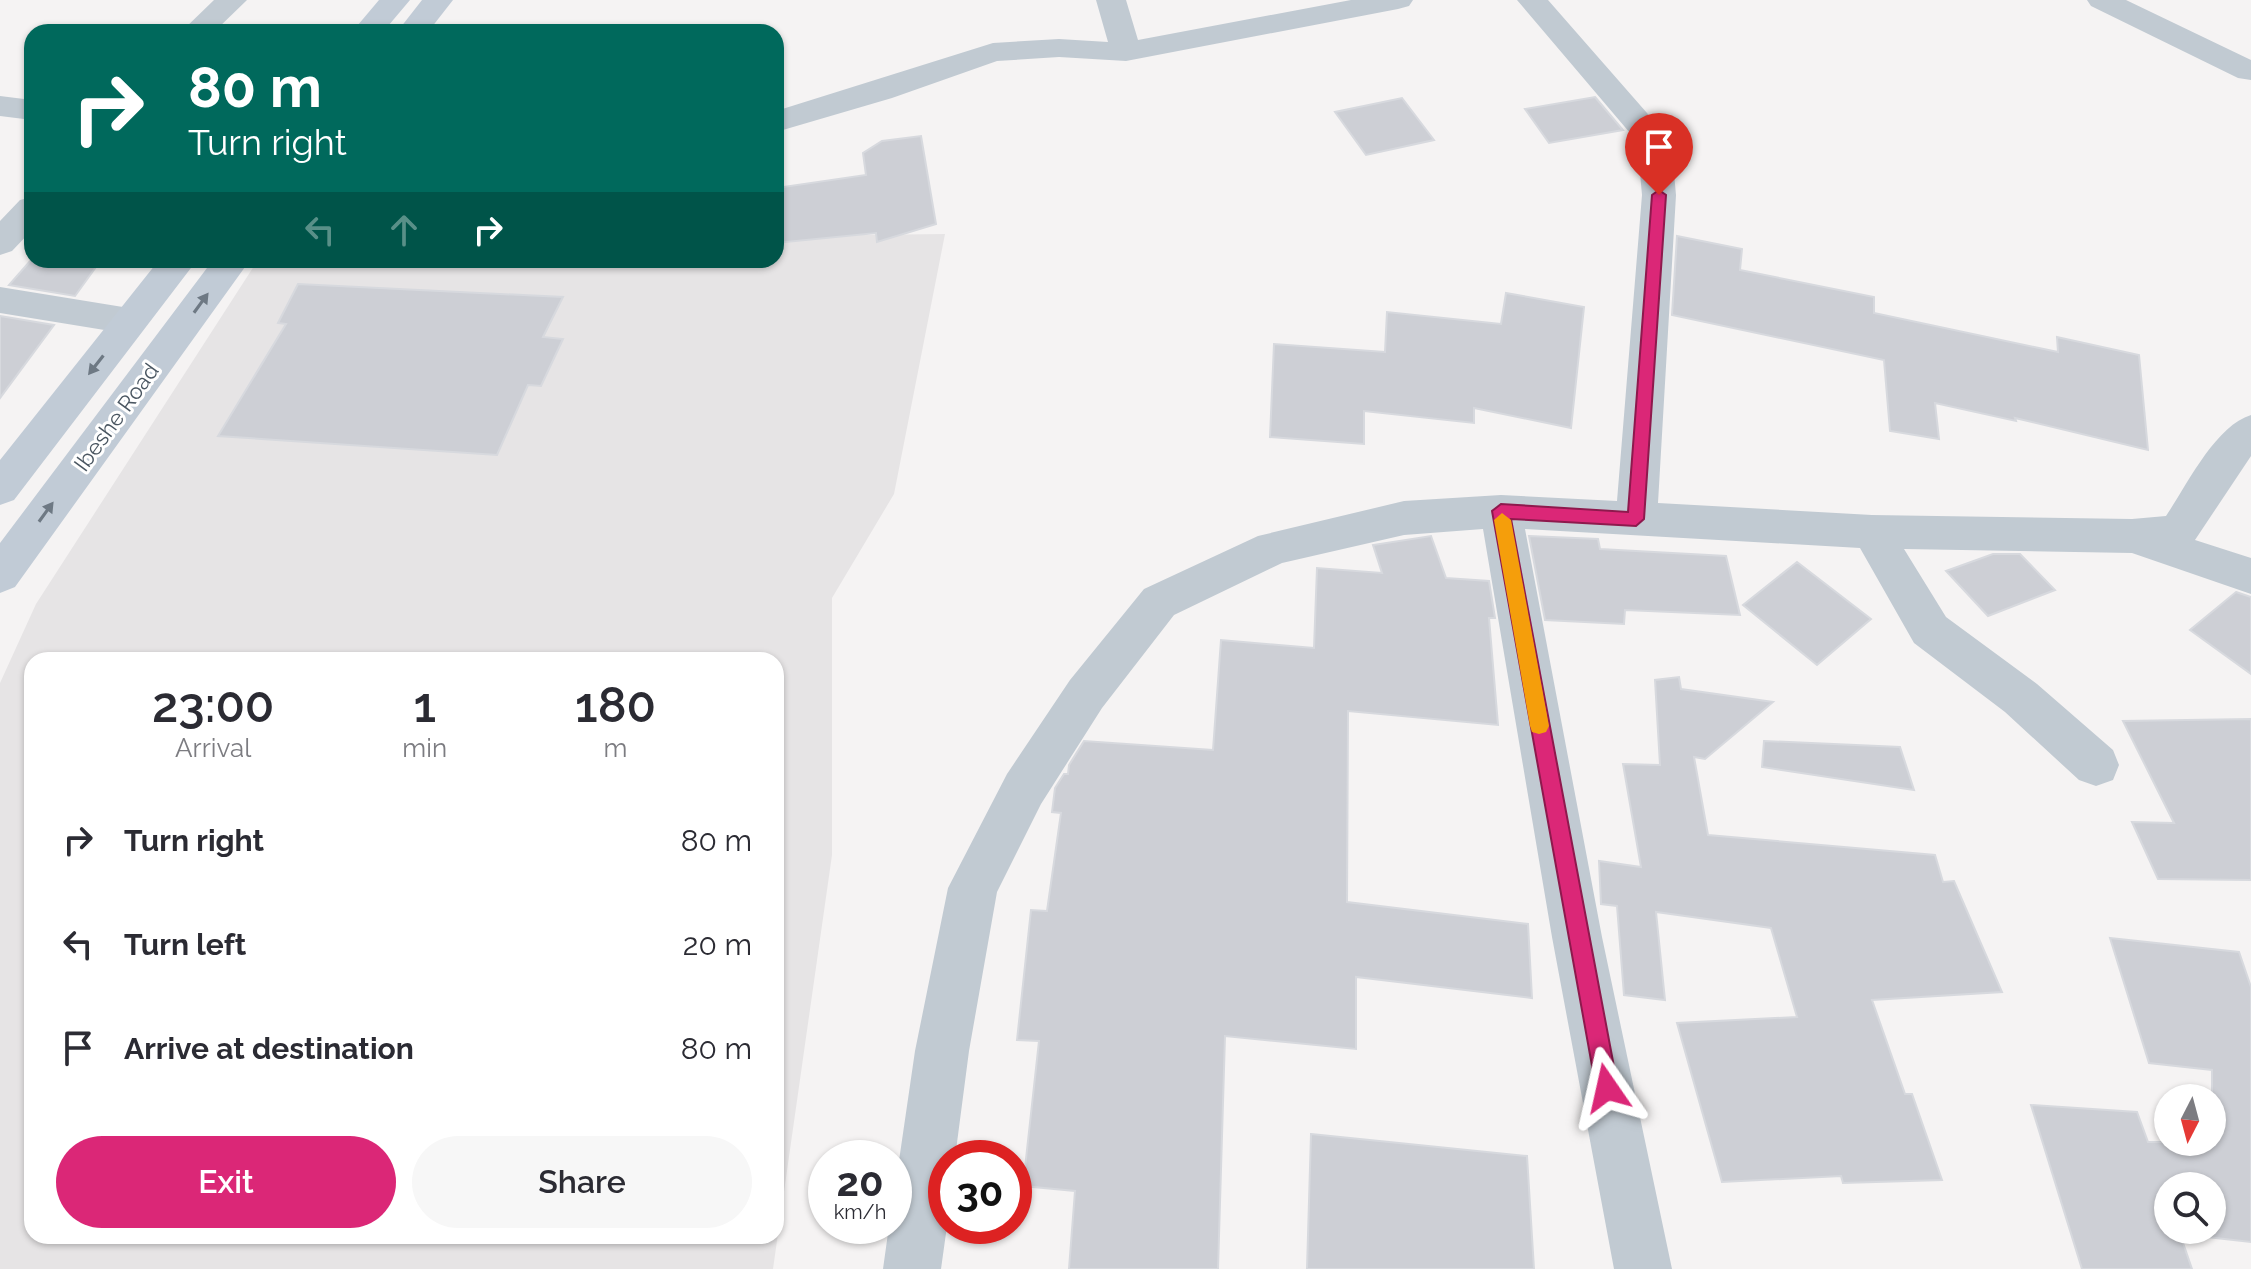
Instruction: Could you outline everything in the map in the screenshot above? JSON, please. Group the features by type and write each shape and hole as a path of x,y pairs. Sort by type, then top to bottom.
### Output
{"main road":[{"path":"374,24 395,0"},
{"path":"418,24 438,0"},
{"name":"Ibeshe Road","path":"0,489 172,268"},
{"name":"Ibeshe Road","path":"0,575 226,268"}],"street":[{"path":"205,24 232,0"},
{"path":"1111,0 1126,52"},
{"path":"784,120 881,91 993,52 1059,48 1126,52 1398,0"},
{"path":"1532,0 1645,129 1655,151 1659,195 1636,519"},
{"path":"2102,0 2249,71"},
{"path":"0,106 24,109"},
{"path":"0,243 24,217"},
{"path":"0,300 129,321"},
{"path":"912,1269 942,1051 973,888 1024,789 1095,683 1159,602 1273,548 1404,518 1501,511 1872,532 2132,536 2178,531 2230,452 2251,430"},
{"path":"1501,511 1577,937 1643,1269"},
{"path":"1872,532 1930,630 2021,698 2096,765"},
{"path":"2132,536 2251,576"}],"shaded area":[{"path":"945,234 894,494 832,598 832,855 784,1192 784,652 24,652 24,1244 777,1244 773,1269 0,1269 0,683 36,604 253,268 784,268 784,236"}],"building":[{"path":"1595,97 1623,130 1549,143 1525,109"},
{"path":"1402,98 1434,140 1366,155 1335,112"},
{"path":"921,136 936,224 877,242 876,233 784,242 784,187 866,175 863,153 882,141"},
{"path":"1677,236 1742,249 1740,270 1874,297 1874,313 2058,352 2057,337 2139,355 2148,450 2015,418 2016,421 1935,403 1939,439 1890,431 1884,360 1672,315"},
{"path":"24,268 95,268 75,296 9,285"},
{"path":"298,284 563,297 543,337 563,339 541,386 528,385 497,455 218,436 286,324 278,323"},
{"path":"1506,293 1584,307 1571,428 1474,408 1474,423 1364,411 1364,444 1270,437 1274,344 1385,352 1387,312 1501,324"},
{"path":"0,316 54,325 0,398"},
{"path":"1431,536 1446,578 1489,581 1495,618 1489,618 1498,725 1348,711 1347,902 1528,924 1532,998 1356,977 1356,1049 1225,1036 1218,1269 1069,1269 1075,1191 1032,1187 1032,1140 1028,1140 1039,1041 1017,1040 1031,910 1047,911 1061,813 1052,812 1055,788 1064,774 1068,774 1069,765 1084,741 1213,750 1221,640 1314,648 1317,568 1382,573 1373,545"},
{"path":"1529,536 1598,539 1600,549 1726,556 1740,615 1625,610 1624,624 1545,620"},
{"path":"1993,554 2020,554 2055,590 1988,616 1946,571"},
{"path":"1797,562 1871,619 1817,665 1743,605"},
{"path":"2236,592 2251,597 2251,674 2190,630"},
{"path":"1679,677 1681,689 1773,702 1705,759 1694,757 1708,835 1935,855 1943,882 1954,881 2002,992 1872,1000 1905,1094 1912,1094 1942,1180 1843,1183 1841,1176 1722,1182 1677,1023 1797,1017 1771,928 1656,912 1665,1000 1624,995 1617,906 1601,904 1599,861 1641,867 1623,764 1660,765 1655,680"},
{"path":"2251,719 2251,880 2158,879 2132,822 2174,823 2123,721"},
{"path":"1764,741 1900,747 1914,790 1762,767"},
{"path":"2110,938 2239,952 2251,987 2251,1242 2226,1239 2226,1172 2154,1172 2154,1244 2183,1244 2192,1269 2082,1269 2031,1105 2137,1112 2148,1142 2154,1142 2154,1156 2226,1156 2226,1084 2212,1084 2212,1070 2149,1063"},
{"path":"1311,1134 1527,1156 1534,1269 1307,1269"}],"slow traffic":[{"path":"1502,520 1539,726"}],"route":[{"path":"1607,1088 1501,511 1636,519 1659,195"}]}
